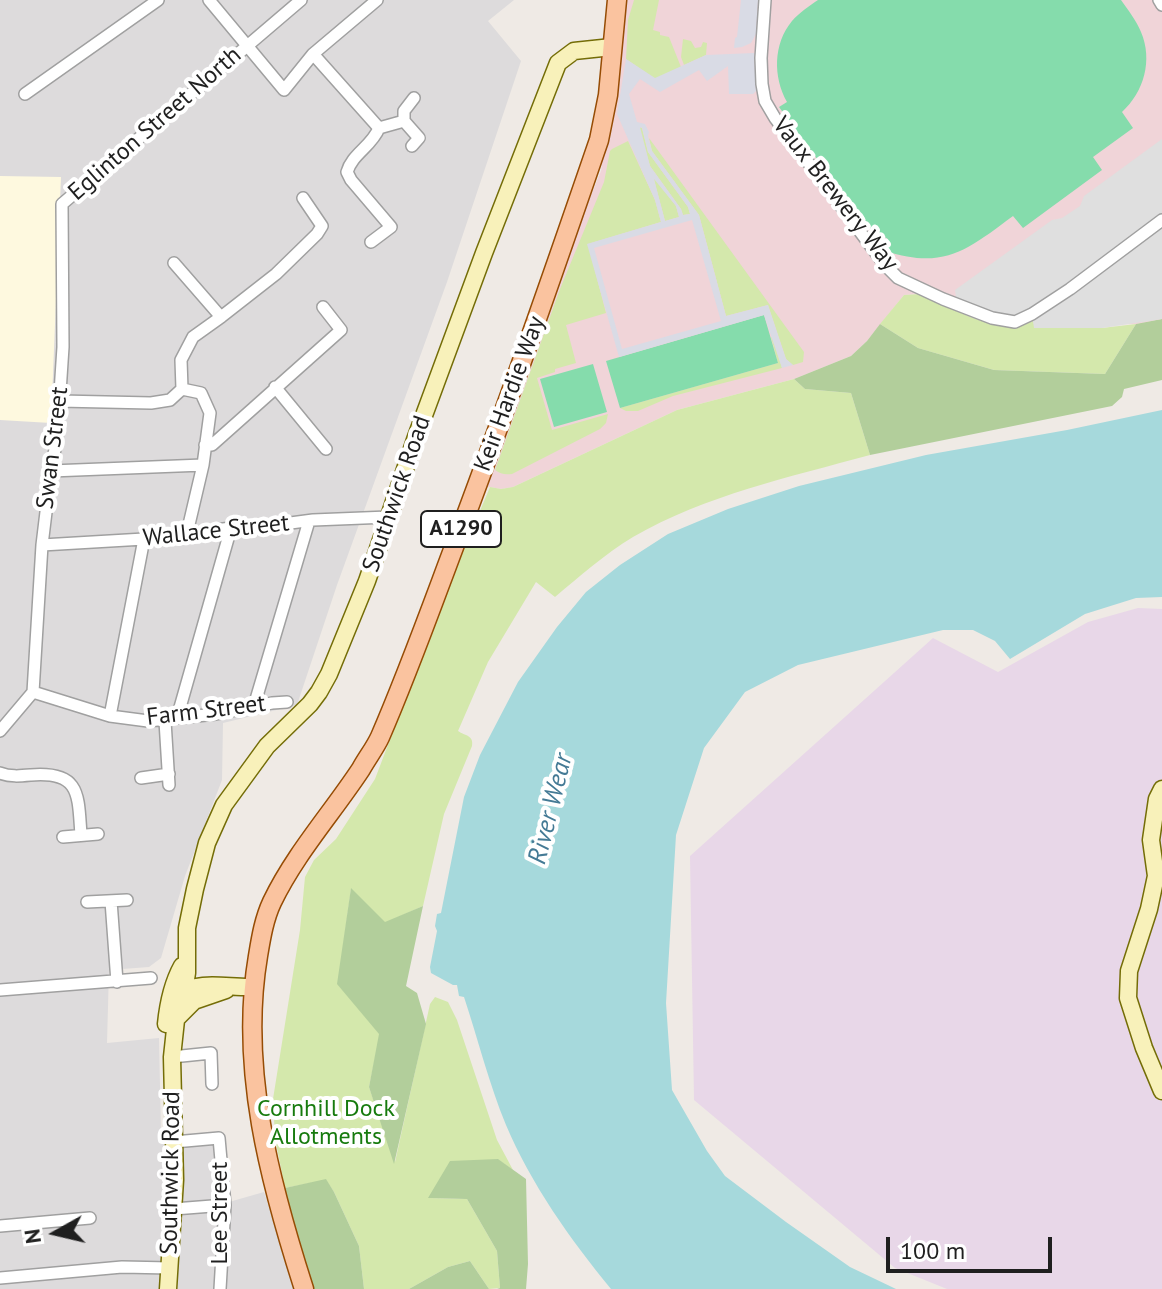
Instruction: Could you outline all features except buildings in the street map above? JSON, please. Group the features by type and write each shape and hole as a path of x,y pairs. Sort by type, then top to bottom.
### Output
{"main road":[{"name":"Keir Hardie Way","path":"253,987 271,903 376,745 503,417 599,140 608,95 617,0"},
{"name":"A1290","path":"253,987 254,1057 263,1134 282,1219 304,1289"}],"street":[{"path":"25,94 158,0"},
{"path":"209,0 284,90 313,54 377,0"},
{"name":"Eglinton Street North","path":"62,204 301,0"},
{"name":"Vaux Brewery Way","path":"765,0 761,58 765,101 885,265 898,278 972,312 1015,322 1070,289 1162,220"},
{"name":"Southwick Road","path":"172,1012 184,991 187,928 207,843 224,805 267,746 310,704 329,674 367,581 484,253 558,63 574,51 612,47"},
{"path":"313,54 379,128"},
{"path":"412,146 419,138 404,121 404,111 414,98"},
{"path":"379,128 404,121"},
{"path":"371,242 391,227 347,172 350,162 376,136 379,128"},
{"path":"60,401 151,403 170,400 182,389 181,360 193,337 276,274 317,234 322,226 303,198"},
{"name":"Swan Street","path":"33,692 42,545 60,401 63,347 62,204"},
{"path":"174,263 221,317"},
{"path":"205,445 212,445 341,330 323,307"},
{"path":"275,387 326,449"},
{"path":"182,389 201,393 210,413 203,465 187,533"},
{"path":"51,471 203,465"},
{"name":"Wallace Street","path":"42,545 144,539 350,517 388,517"},
{"path":"254,706 309,521"},
{"path":"141,778 169,779 171,719 231,528"},
{"path":"110,716 144,539"},
{"path":"0,731 33,692"},
{"name":"Farm Street","path":"33,692 110,716 140,721 216,714 287,702"},
{"path":"0,773 11,776 61,776 77,794 81,835"},
{"path":"1162,789 1157,799 1151,840 1156,876 1129,971 1128,998 1162,1091"},
{"path":"63,837 98,834"},
{"path":"87,902 127,900"},
{"path":"111,901 117,982"},
{"name":"Southwick Road","path":"168,1289 174,1209 172,1012 176,977 187,956"},
{"path":"0,990 151,978"},
{"path":"184,991 193,986 253,987"},
{"path":"172,1012 231,988"},
{"path":"172,1057 211,1053 212,1084"},
{"name":"Lee Street","path":"174,1142 219,1138 225,1205 220,1289"},
{"path":"174,1209 225,1205"},
{"path":"0,1226 90,1218"},
{"path":"0,1278 122,1267 170,1268"}],"shaded area":[{"path":"0,0 514,0 488,21 521,61 447,282 337,585 297,705 223,723 222,780 185,876 161,958 149,967 109,970 107,1043 159,1038 161,1134 223,1134 229,1202 264,1192 296,1289 0,1289"},
{"path":"627,0 1162,0 1162,319 1136,324 998,325 920,294 904,295 851,356 794,379 677,410 513,487 501,489 484,486 554,285 601,171"},
{"path":"741,0 758,0 756,34 751,43 734,48 737,37"},
{"path":"754,53 756,91 753,94 729,94 728,66 707,81 699,70 660,92 640,79 629,94 637,122 645,124 649,132 652,151 699,215 726,316 768,305 786,359 793,365 782,368 764,315 619,357 587,244 661,222 655,200 617,114 626,59 655,78 706,55","holes":["640,127 648,152 690,214 683,215 650,166","654,179 676,206 679,217 665,221","692,220 721,321 622,349 594,248"]},
{"path":"1162,139 1162,319 1102,328 1034,328 1027,313 1005,318 956,298 955,290 1052,220 1062,218 1080,206 1084,196"},
{"path":"0,176 61,177 51,423 0,420"},
{"path":"1138,608 1162,609 1162,1289 947,1289 895,1268 694,1100 690,856 933,638 998,672 1088,622"}],"green space":[{"path":"634,0 659,0 653,30 669,37 681,67 655,79 626,59 628,20"},
{"path":"818,0 1121,0 1145,43 1146,64 1141,85 1122,112 1133,128 1093,157 1102,170 1023,228 1013,216 968,247 940,257 924,258 885,251 888,239 863,222 779,107 787,102 777,71 781,40 792,21"},
{"path":"683,39 691,41 695,48 701,47 703,42 707,43 706,55 684,65 681,57"},
{"path":"639,127 642,128 648,152 690,214 683,215 650,166"},
{"path":"649,138 804,352 803,362 793,365 786,359 768,305 726,316 699,215 652,151"},
{"path":"628,141 655,200 661,222 588,244 606,313 566,325 576,363 537,378 552,430 608,414 606,423 600,429 512,474 501,473 495,470 560,289 604,182 610,151"},
{"path":"653,176 676,206 679,217 665,221"},
{"path":"920,294 979,320 1003,326 1019,326 1033,321 1035,328 1102,328 1136,324 1105,374 994,370 918,348 880,324 904,295"},
{"path":"764,315 778,363 620,408 606,361"},
{"path":"1162,319 1162,380 1124,389 1122,397 1112,406 870,455 851,393 805,389 794,379 851,356 880,324 918,348 994,370 1105,374 1136,324"},
{"path":"771,337 782,368 673,396 638,411 620,408 778,363"},
{"path":"593,364 607,412 554,427 540,379"},
{"name":"Cornhill Dock Allotments","path":"794,379 805,389 851,393 870,455 749,488 661,522 613,551 555,597 536,582 488,662 458,731 470,738 472,746 444,814 423,906 385,923 351,889 338,984 380,1034 369,1087 395,1162 430,1004 435,997 448,1002 457,1020 497,1140 513,1170 497,1159 429,1198 467,1199 497,1251 500,1288 489,1289 470,1261 448,1267 409,1289 364,1289 359,1246 334,1192 326,1180 285,1188 275,1138 273,1099 300,930 305,877 314,860 336,839 375,779 448,587 490,487 513,487 677,410"},
{"path":"351,888 385,922 423,906 406,986 417,993 426,1024 394,1164 369,1087 379,1034 337,984"},
{"path":"498,1159 526,1179 526,1289 497,1289 500,1288 497,1251 467,1199 428,1198 450,1161"},
{"path":"326,1179 359,1246 364,1289 314,1289 285,1188"},
{"path":"470,1261 489,1289 409,1289 448,1267"}],"water":[{"name":"River Wear","path":"1162,410 1162,597 1136,598 1085,614 1010,659 995,641 973,630 943,630 798,665 745,692 704,748 676,835 666,1003 672,1090 725,1176 850,1267 896,1289 611,1289 552,1210 516,1147 494,1094 464,997 459,996 457,985 431,973 430,967 437,914 441,913 464,797 480,755 518,682 586,592 620,565 668,534 728,509 799,486 926,455"}]}
